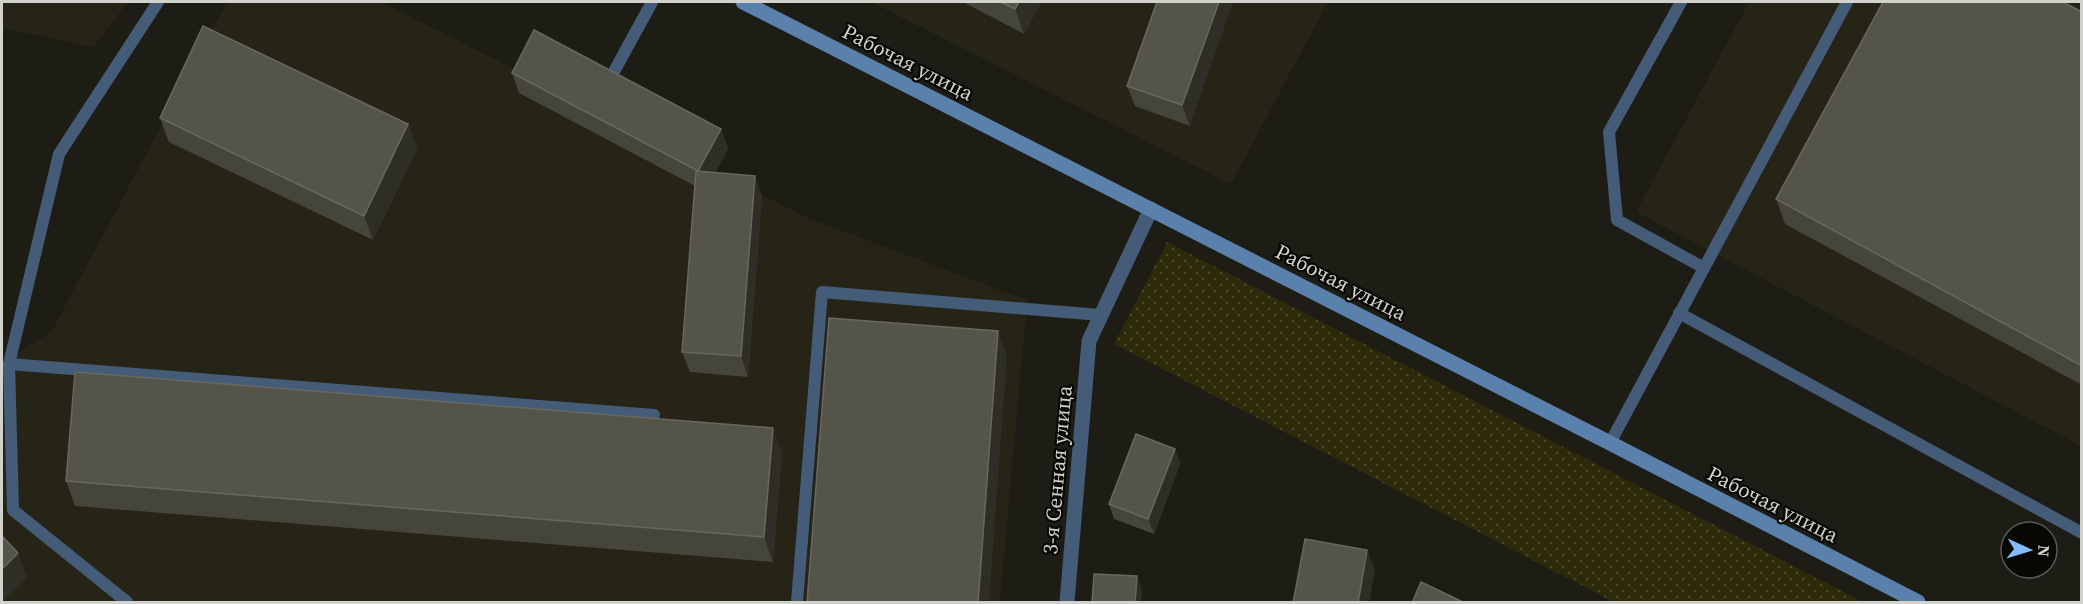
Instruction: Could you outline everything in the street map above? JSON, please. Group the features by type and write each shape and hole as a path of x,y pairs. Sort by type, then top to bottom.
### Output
{"main road":[{"name":"Рабочая улица","path":"743,2 1610,443 1918,603"}],"street":[{"name":"3-я Сенная улица","path":"1067,603 1089,341 1151,209"}],"lane":[{"path":"127,603 13,510 9,364 59,154 158,2"},
{"path":"612,77 652,2"},
{"path":"1681,2 1609,132 1617,220 1704,268"},
{"path":"1610,443 1846,2"},
{"path":"797,603 822,292 1100,315"},
{"path":"1679,313 2082,533"},
{"path":"9,364 654,415"}],"shaded area":[{"path":"2,2 128,2 93,47 2,28"},
{"path":"227,2 382,2 808,218 1027,300 1000,602 2,602 2,363 52,331"},
{"path":"871,2 1328,2 1231,184"},
{"path":"1749,2 2081,2 2081,446 1636,212"},
{"path":"1167,242 1863,602 1614,602 1114,344"}],"building":[{"path":"1001,2 1019,2 1015,9"},
{"path":"1157,2 1219,2 1182,105 1127,86"},
{"path":"1883,2 2063,2 2082,12 2082,366 1776,199"},
{"path":"203,26 408,124 364,216 160,118"},
{"path":"534,30 721,129 698,171 512,73"},
{"path":"696,171 755,176 741,356 682,352"},
{"path":"829,318 998,331 978,603 807,603"},
{"path":"75,372 773,428 764,537 66,481"},
{"path":"1136,434 1175,449 1148,519 1109,504"},
{"path":"2,536 18,553 2,569"},
{"path":"1305,539 1367,550 1358,603 1293,603"},
{"path":"1094,574 1137,576 1135,603 1092,603"},
{"path":"1421,582 1465,603 1412,603"}]}
